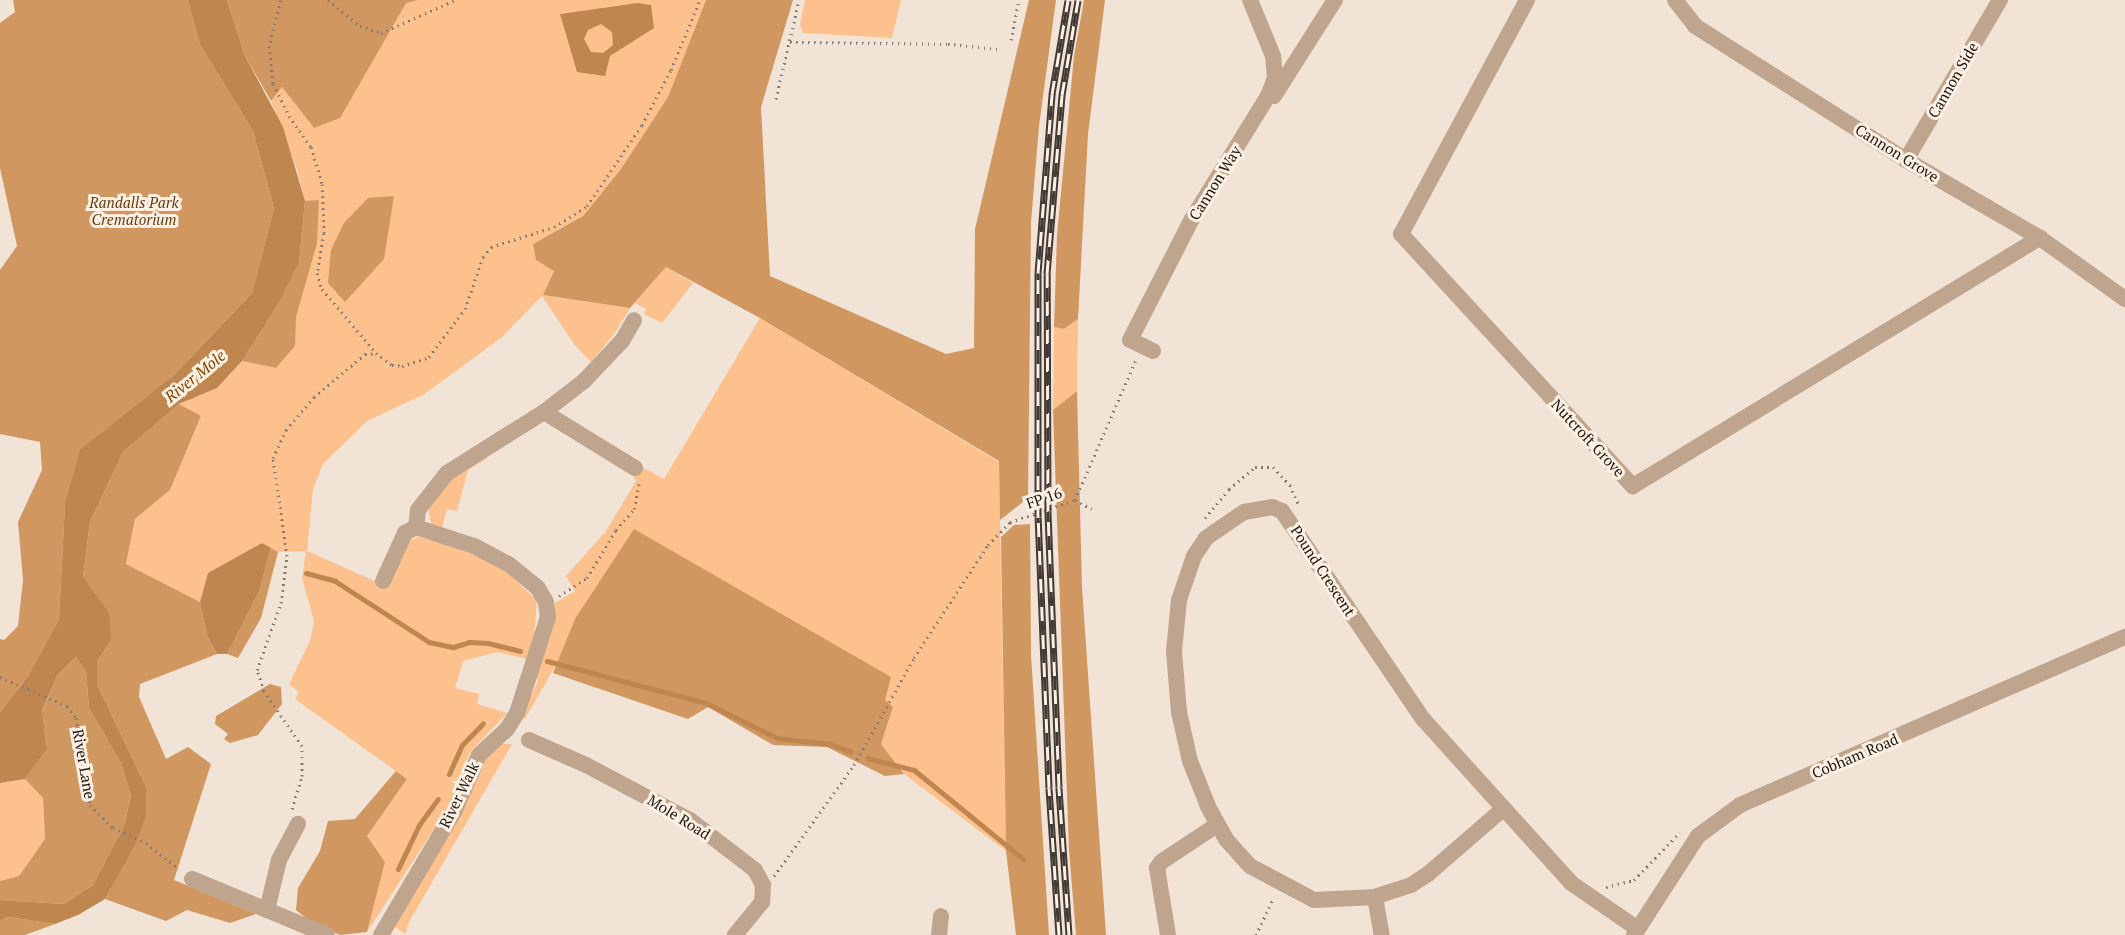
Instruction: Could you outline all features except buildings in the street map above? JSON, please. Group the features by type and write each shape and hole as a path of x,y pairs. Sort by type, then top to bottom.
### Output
{"street":[{"name":"Cannon Way","path":"1148,348 1130,340 1192,219 1268,96 1275,78 1273,56 1250,0"},
{"path":"1268,96 1277,97 1335,0"},
{"name":"Nutcroft Grove","path":"1527,0 1401,234 1633,486 2040,238"},
{"name":"Cannon Grove","path":"1675,0 1695,26 1906,160 2040,238 2125,299"},
{"name":"Cannon Side","path":"1906,160 2000,0"},
{"path":"416,527 418,510 447,473 544,412 584,381 622,341 634,320"},
{"path":"544,412 635,468"},
{"name":"Pound Crescent","path":"1503,809 1428,874 1411,885 1375,897 1335,901 1296,893 1250,866 1217,825 1190,761 1179,712 1174,651 1179,600 1194,556 1206,537 1231,517 1257,508 1272,507 1289,519 1401,692 1503,809 1582,893 1636,932"},
{"path":"383,581 405,533 416,527 474,546 508,564 542,595"},
{"name":"River Walk","path":"381,935 455,810 479,754 507,729 517,713 548,617 542,595"},
{"name":"Cobham Road","path":"1636,932 1698,836 1740,805 2125,637"},
{"name":"Mole Road","path":"529,740 586,765 690,820 754,870 763,885"},
{"path":"267,910 279,860 298,824"},
{"path":"1168,935 1157,868 1161,862 1217,825"},
{"path":"192,879 327,935"},
{"path":"735,935 762,902 763,885"},
{"path":"1375,897 1382,935"},
{"path":"939,935 941,916"}],"path":[{"path":"281,0 269,46 273,84 289,116 311,147 322,184 324,233 317,273 322,289 376,353 392,365 402,366 429,357 465,309 483,257 491,247 554,227 587,206 642,125 671,70 700,0"},
{"path":"328,0 360,26 381,33 455,0"},
{"path":"776,99 799,0"},
{"path":"1011,40 1019,0"},
{"path":"790,42 948,44 998,49"},
{"name":"FP 16","path":"763,885 782,870 854,765 914,658 988,545 1010,522 1075,500 1148,348"},
{"path":"298,824 292,809 302,776 302,746 264,691 257,670 281,603 287,556 273,458 286,430 314,397 354,359 376,353"},
{"path":"1203,521 1229,489 1255,467 1273,467 1290,485 1303,513"},
{"path":"542,595 587,578 616,530 634,508 640,482 635,468"},
{"path":"1075,500 1092,509"},
{"name":"River Lane","path":"1,678 68,706 76,718 90,806 112,828 146,843 192,879"},
{"path":"1596,885 1604,888 1634,880 1687,826"},
{"path":"1268,891 1284,899"},
{"path":"1256,935 1275,895"}],"shaded area":[{"path":"418,0 706,0 668,97 621,169 583,216 533,244 554,270 543,295 630,308 614,334 591,362 574,344 542,296 501,338 423,395 367,421 323,464 313,489 307,551 388,587 409,541 418,537 450,545 498,565 537,600 534,638 527,659 498,652 463,661 455,688 479,694 477,704 507,713 470,752 447,809 367,932 385,862 367,836 407,779 295,699 299,692 289,684 310,641 314,621 302,578 306,551 278,552 262,543 208,573 200,602 126,564 135,519 170,490 201,417 179,404 217,388 242,361 276,368 295,346 295,317 307,278 319,201 305,201 297,169 271,101 282,87 314,128 406,3"},
{"path":"805,0 901,0 892,38 803,33 800,24"},
{"path":"666,267 693,283 662,323 644,314 646,309 635,303"},
{"path":"760,318 999,462 1006,851 904,774 881,744 893,707 562,654 525,719 522,715 538,681 535,674 555,603 575,591 566,576 606,531 636,481 633,477 640,466 664,479"},
{"path":"1078,319 1077,391 1053,410 1054,327 1064,329"},
{"path":"483,456 487,458 468,470 457,511 447,509 442,528 431,524 428,506 457,473"},
{"path":"499,744 512,744 409,922 405,934 394,926 479,766"},
{"path":"25,779 43,798 45,839 19,876 0,881 0,783"}],"green space":[{"name":"Randalls Park Crematorium","path":"13,0 188,0 199,43 253,131 274,208 252,293 172,377 65,504 59,619 28,676 0,712 0,639 4,640 18,626 23,580 18,522 42,470 40,442 0,434 0,270 17,246 0,168 0,23 15,12"},
{"path":"227,0 418,0 406,3 340,118 314,128 282,87 271,101 245,56"},
{"path":"706,0 793,0 761,107 770,276 946,354 974,348 975,229 1029,0 1056,0 1039,126 1031,222 1028,498 1000,520 999,461 760,318 666,267 630,308 543,295 554,271 536,260 533,244 583,216 621,169 668,97"},
{"path":"1084,0 1105,0 1088,134 1078,319 1064,329 1054,327 1057,235 1074,56"},
{"path":"394,196 384,259 345,302 328,283 331,250 344,223 368,198"},
{"path":"319,200 317,243 296,317 295,346 276,368 242,361 279,303 299,263 305,201"},
{"path":"1077,391 1082,587 1106,935 1076,935 1069,850 1053,410"},
{"path":"179,404 201,416 170,490 135,519 126,564 200,602 207,636 217,654 140,684 139,697 166,759 188,747 211,764 174,880 256,914 230,923 187,910 166,921 105,899 134,848 146,787 97,684 97,662 111,640 83,577 90,522 123,452"},
{"path":"1030,524 1031,655 1049,935 1016,935 1006,851 1001,537 1014,525"},
{"path":"634,529 891,677 885,700 893,707 881,744 904,774 885,776 827,747 773,745 708,707 688,719 553,673 575,619"},
{"path":"271,548 278,552 261,618 238,658 227,654 259,592"},
{"path":"76,657 86,671 89,708 121,763 131,795 124,826 93,885 64,904 0,900 0,881 19,876 45,839 43,798 25,779 47,747 42,712 57,676"},
{"path":"270,684 281,687 282,704 258,735 230,743 224,739 228,734 215,724 216,716"},
{"path":"396,771 407,779 367,836 385,862 367,932 340,935 312,923 296,910 298,888 320,851 328,821 355,819"},
{"path":"8,917 55,924 25,935 0,935 0,921"}],"water":[{"name":"River Mole","path":"188,0 227,0 245,56 283,127 305,201 299,263 279,303 242,361 217,388 179,404 123,452 90,522 83,577 109,613 111,640 97,662 97,684 146,787 146,815 134,848 105,899 78,915 55,924 8,917 0,921 0,900 64,904 93,885 124,826 131,795 121,763 89,708 86,671 76,657 57,676 42,711 47,748 25,779 0,783 0,712 28,676 59,619 65,504 80,450 172,377 252,293 274,208 253,131 199,43"},
{"path":"638,3 651,5 654,28 610,56 605,76 577,72 560,14","holes":["601,24 612,32 613,45 603,53 591,52 584,39 588,30"]},
{"path":"262,543 271,548 259,592 227,654 217,654 207,636 200,602 208,573"}],"waterway":[{"path":"306,573 335,581 429,642 453,647 469,642 488,643 520,651"},
{"path":"547,661 706,703 777,738 830,744 851,752"},
{"path":"449,774 462,745 483,723"},
{"path":"867,758 914,770 1023,859"},
{"path":"398,869 419,825 438,799"}],"railway":[{"path":"1059,935 1049,788 1038,517 1038,273 1052,94 1068,0"},
{"path":"1069,935 1059,787 1048,511 1047,274 1062,95 1078,0"}]}
